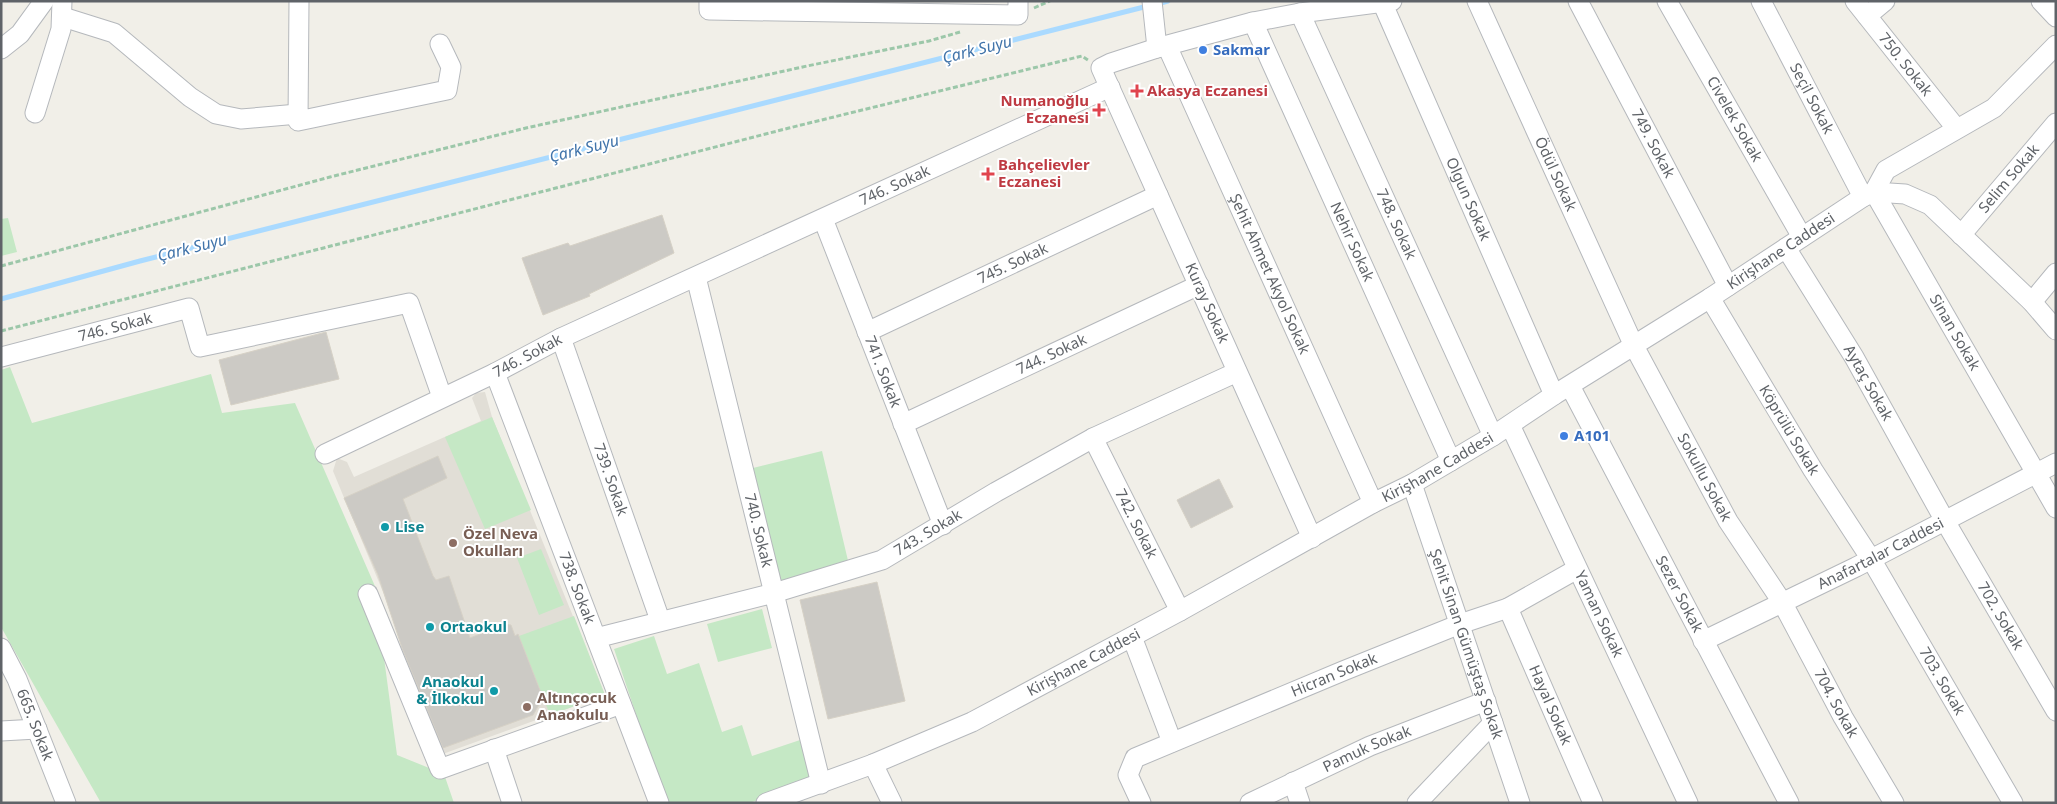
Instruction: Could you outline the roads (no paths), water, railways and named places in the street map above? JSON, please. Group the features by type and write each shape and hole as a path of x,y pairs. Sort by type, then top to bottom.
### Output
{"street":[{"path":"1,49 20,34 44,1"},
{"path":"299,1 298,121 447,90 451,67 440,44"},
{"path":"709,1 709,10 1018,8"},
{"name":"Şehit Ahmet Akyol Sokak","path":"1152,1 1160,43 1372,503"},
{"name":"Ödül Sokak","path":"1477,1 1634,346"},
{"name":"749. Sokak","path":"1578,1 1728,286"},
{"name":"Civelek Sokak","path":"1667,1 1802,237"},
{"name":"Seçil Sokak","path":"1761,1 1868,194"},
{"path":"1861,8 1885,1"},
{"path":"2041,1 2056,17"},
{"path":"1160,43 1300,13 1387,2"},
{"name":"Olgun Sokak","path":"1387,2 1562,391"},
{"name":"750. Sokak","path":"1861,8 1956,128"},
{"path":"35,113 61,29 63,9 114,33 190,98 216,114 241,120 298,114"},
{"name":"748. Sokak","path":"1300,13 1493,436"},
{"name":"Nehir Sokak","path":"1253,22 1451,461"},
{"name":"Kuray Sokak","path":"1160,43 1101,68 1312,538"},
{"path":"1868,194 1886,170 1956,128 1994,108 2056,45"},
{"name":"746. Sokak","path":"1,357 189,308 200,347 409,303 442,397 495,373 561,338 1110,87"},
{"name":"Selim Sokak","path":"1961,235 2056,124"},
{"path":"1868,194 1905,194 1930,205 2032,302 2056,330"},
{"name":"Kirişhane Caddesi","path":"766,803 873,764 972,722 1180,611 1372,503 1412,484 1493,436 1710,298 1868,194"},
{"name":"Sinan Sokak","path":"1868,194 2056,508"},
{"name":"745. Sokak","path":"867,332 1158,195"},
{"name":"741. Sokak","path":"823,219 943,525"},
{"name":"Aytaç Sokak","path":"1786,248 1854,357 1945,521"},
{"path":"2032,302 2056,273"},
{"name":"740. Sokak","path":"696,277 821,784"},
{"name":"744. Sokak","path":"904,424 1199,285"},
{"name":"Köprülü Sokak","path":"1710,298 1813,470 1871,559"},
{"name":"739. Sokak","path":"561,338 660,620"},
{"name":"Sokullu Sokak","path":"1634,346 1728,521 1782,602"},
{"name":"743. Sokak","path":"596,638 660,620 774,593 882,560 996,492 1093,438 1238,372"},
{"name":"738. Sokak","path":"495,373 659,803"},
{"name":"Sezer Sokak","path":"1562,391 1703,641 1789,803"},
{"path":"325,454 442,397"},
{"name":"Yaman Sokak","path":"1510,425 1688,803"},
{"name":"742. Sokak","path":"1093,438 1180,611"},
{"name":"Anafartalar Caddesi","path":"1703,641 1871,559 2056,463"},
{"name":"Şehit Sinan Gümüştaş Sokak","path":"1412,484 1520,803"},
{"name":"702. Sokak","path":"1945,521 2056,711"},
{"name":"703. Sokak","path":"1871,559 2013,803"},
{"name":"Hicran Sokak","path":"1141,803 1128,775 1135,758 1460,624 1508,608 1577,569"},
{"path":"368,594 440,769 621,704"},
{"name":"704. Sokak","path":"1782,602 1843,717 1894,803"},
{"name":"Hayal Sokak","path":"1508,608 1593,803"},
{"path":"1132,637 1172,742"},
{"name":"665. Sokak","path":"1,648 17,680 66,803"},
{"name":"Pamuk Sokak","path":"1250,803 1370,746 1486,701"},
{"path":"1417,803 1493,723"},
{"path":"1,732 37,729"},
{"path":"494,749 512,803"},
{"path":"873,764 892,803"},
{"path":"1293,782 1300,803"}],"waterway":[{"name":"Çark Suyu","path":"1157,4 1168,1"},
{"name":"Çark Suyu","path":"1,299 140,261 1148,6"}],"place":[{"name":"Sakmar","path":"1203,50"},
{"name":"Akasya Eczanesi","path":"1137,91"},
{"name":"Numanoğlu Eczanesi","path":"1099,110"},
{"name":"Bahçelievler Eczanesi","path":"988,174"},
{"name":"A101","path":"1564,436"},
{"name":"Lise","path":"385,527"},
{"name":"Özel Neva Okulları","path":"453,543"},
{"name":"Ortaokul","path":"430,627"},
{"name":"Anaokul & İlkokul","path":"494,691"},
{"name":"Altınçocuk Anaokulu","path":"527,707"}]}
